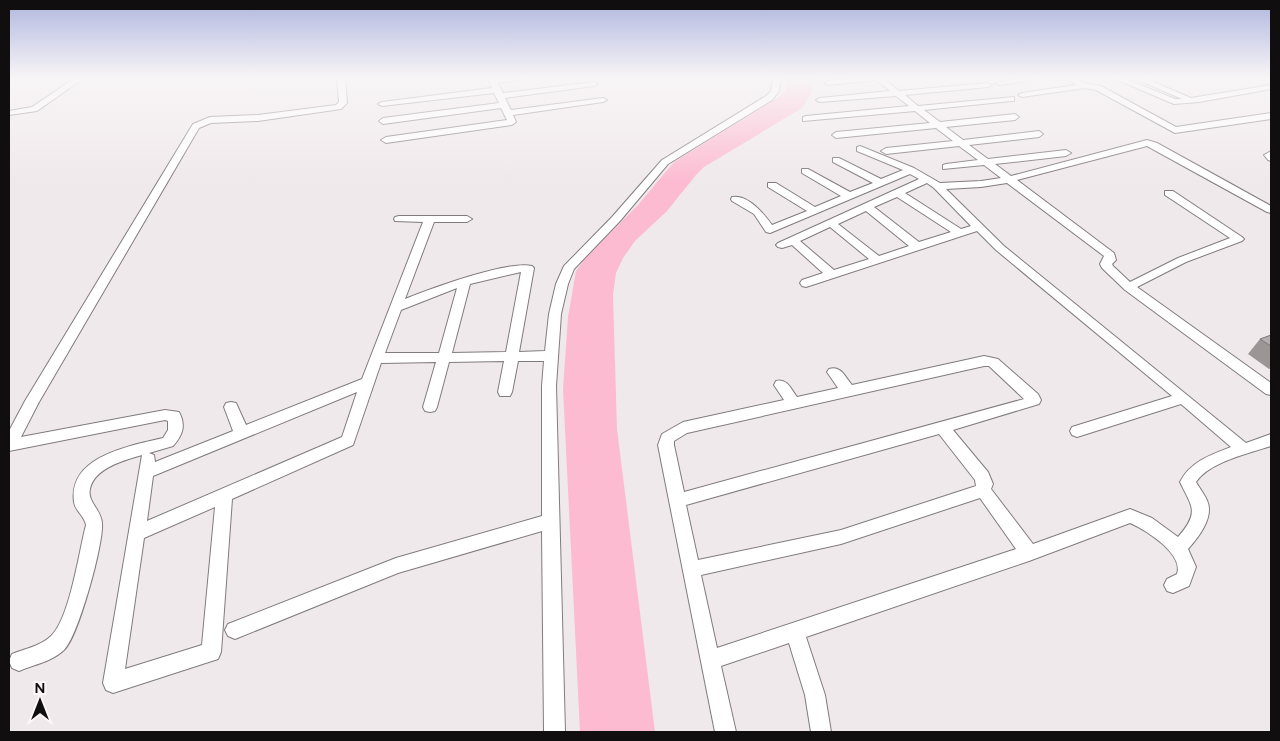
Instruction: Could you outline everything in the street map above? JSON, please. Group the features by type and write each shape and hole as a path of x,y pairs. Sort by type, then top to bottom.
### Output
{"street":[{"path":"9,445 32,401 196,126 210,120 258,118 297,113"},
{"path":"383,121 433,113"},
{"path":"386,140 512,122 508,113"},
{"path":"555,732 550,521 550,356 554,314 562,284 568,268 574,260 616,219 665,162 745,113"},
{"path":"806,119 865,113"},
{"path":"924,113 1110,255 1110,260 1106,264 1108,268 1129,287 1271,390"},
{"path":"1142,113 1174,130 1271,117"},
{"path":"836,135 1015,117"},
{"path":"886,151 1039,134"},
{"path":"782,245 898,193 933,183 981,184 1011,179 1148,143 1271,210"},
{"path":"860,149 911,170 933,183 1006,254 1244,450"},
{"path":"946,167 1066,153"},
{"path":"1271,154 1269,155 1271,158"},
{"path":"836,160 881,183"},
{"path":"736,199 758,212 770,230 911,170"},
{"path":"805,171 849,196"},
{"path":"772,184 815,211"},
{"path":"898,193 960,233"},
{"path":"1129,287 1182,260 1238,239 1170,193"},
{"path":"867,207 918,246"},
{"path":"399,219 467,219"},
{"path":"138,533 348,441 376,358 430,219"},
{"path":"832,224 878,260"},
{"path":"806,283 978,227"},
{"path":"794,241 832,274"},
{"path":"395,308 441,289 510,270 528,268 505,392"},
{"path":"430,407 465,282"},
{"path":"376,358 550,356"},
{"path":"677,501 1034,400 993,362 984,361 683,428 666,438 677,501 725,732"},
{"path":"834,372 848,391"},
{"path":"224,495 210,652 114,683 148,466 242,433 368,382"},
{"path":"781,385 793,403"},
{"path":"1077,431 1183,398"},
{"path":"231,407 242,433"},
{"path":"9,445 165,415 174,416 177,421 174,436 168,442 114,458 92,471 86,478 80,496 82,504 89,509 94,517 94,524 70,620 65,633 58,642 48,649 19,661"},
{"path":"691,569 841,538 982,490 985,484 982,477 942,427"},
{"path":"1178,548 1188,540 1198,520 1200,504 1188,482 1190,475 1206,464 1271,440"},
{"path":"982,490 1029,553"},
{"path":"710,660 1029,553 1130,516 1147,523 1178,548 1184,558 1187,572 1183,580 1173,585"},
{"path":"235,630 396,566 550,521"},
{"path":"795,631 812,686 821,724 821,732"}],"shaded area":[{"path":"754,113 794,113 704,167 667,211 635,241 623,258 616,273 613,295 617,429 655,732 580,732 563,389 568,317 576,271 586,257 638,205 674,162"}],"building":[{"path":"1271,335 1271,346 1260,339"}]}
